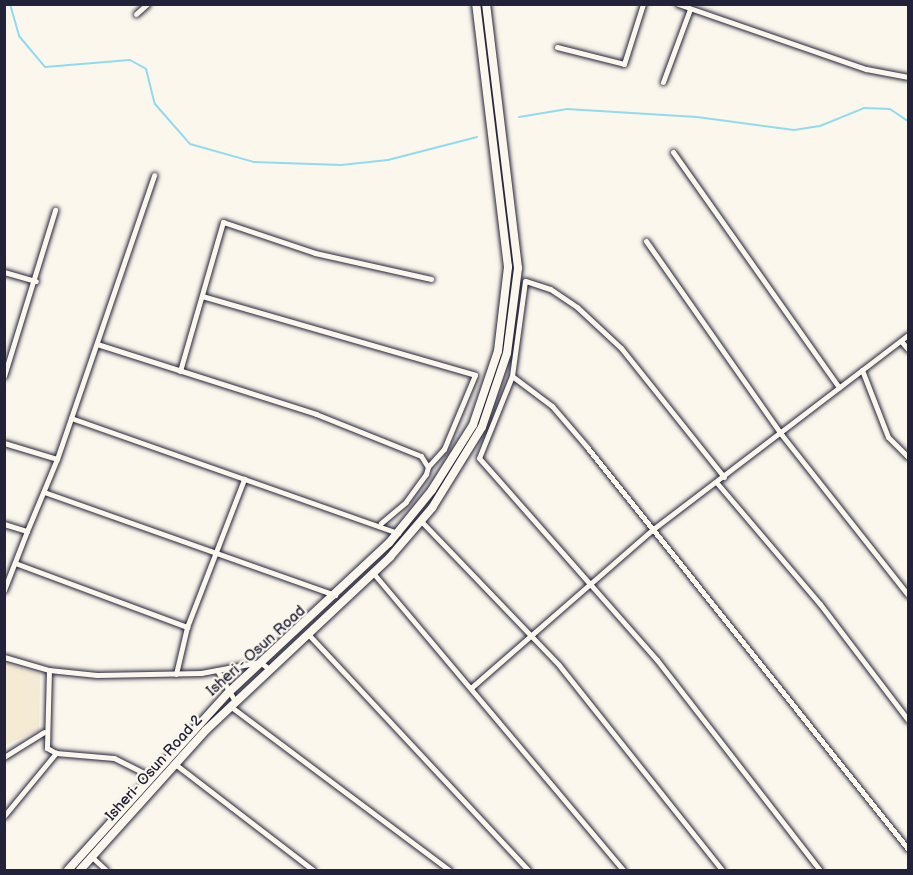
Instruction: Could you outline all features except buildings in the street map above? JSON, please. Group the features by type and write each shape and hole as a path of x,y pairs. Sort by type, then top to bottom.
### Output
{"main road":[{"name":"Isheri - Osun Road","path":"68,870 229,692 336,596 398,533 458,449 490,380 508,267 476,4"},
{"name":"Isheri- Osun Road 2","path":"80,870 232,704 374,574 421,521 470,451 502,373 518,267 486,4"}],"street":[{"path":"136,14 147,4"},
{"path":"557,47 601,62 624,64 643,4"},
{"path":"678,4 866,69 909,77"},
{"path":"663,82 690,9"},
{"path":"673,152 839,387"},
{"path":"4,590 72,418 154,175"},
{"path":"4,376 8,358 36,280 55,210"},
{"path":"180,371 225,222 315,252 431,279"},
{"path":"646,241 781,434 909,595"},
{"path":"4,272 36,280"},
{"path":"724,477 621,348 577,307 550,289 525,282 512,376 478,458 591,582 820,870"},
{"path":"202,296 475,375 444,449 428,467 414,492 381,523"},
{"path":"472,687 529,634 652,530 717,483 909,334"},
{"path":"901,341 909,349"},
{"path":"98,344 390,442 421,456 428,467"},
{"path":"862,370 888,437 909,457"},
{"path":"512,376 552,406 909,849"},
{"path":"72,418 244,479 381,523 398,533"},
{"path":"4,443 57,459"},
{"path":"176,674 186,627 213,551 244,479"},
{"path":"717,483 820,604 909,720"},
{"path":"44,492 336,596"},
{"path":"421,521 559,665 722,870"},
{"path":"4,524 27,531"},
{"path":"15,563 186,627"},
{"path":"374,574 472,687 623,870"},
{"path":"309,634 528,870"},
{"path":"4,657 49,670 97,675 176,674 261,662 269,669"},
{"path":"49,670 44,732 47,748 56,753 114,758 152,777"},
{"path":"217,670 229,692 232,704 449,870"},
{"path":"4,757 44,732"},
{"path":"4,816 56,753"},
{"path":"175,764 313,870"},
{"path":"92,857 106,870"}],"shaded area":[{"path":"4,663 40,674 39,730 5,745"}],"waterway":[{"path":"10,4 19,36 45,67 130,60 146,69 155,104 190,144 254,162 341,165 388,160 477,137"},
{"path":"519,117 567,109 697,117 794,130 820,126 864,108 890,109 908,121"}]}
